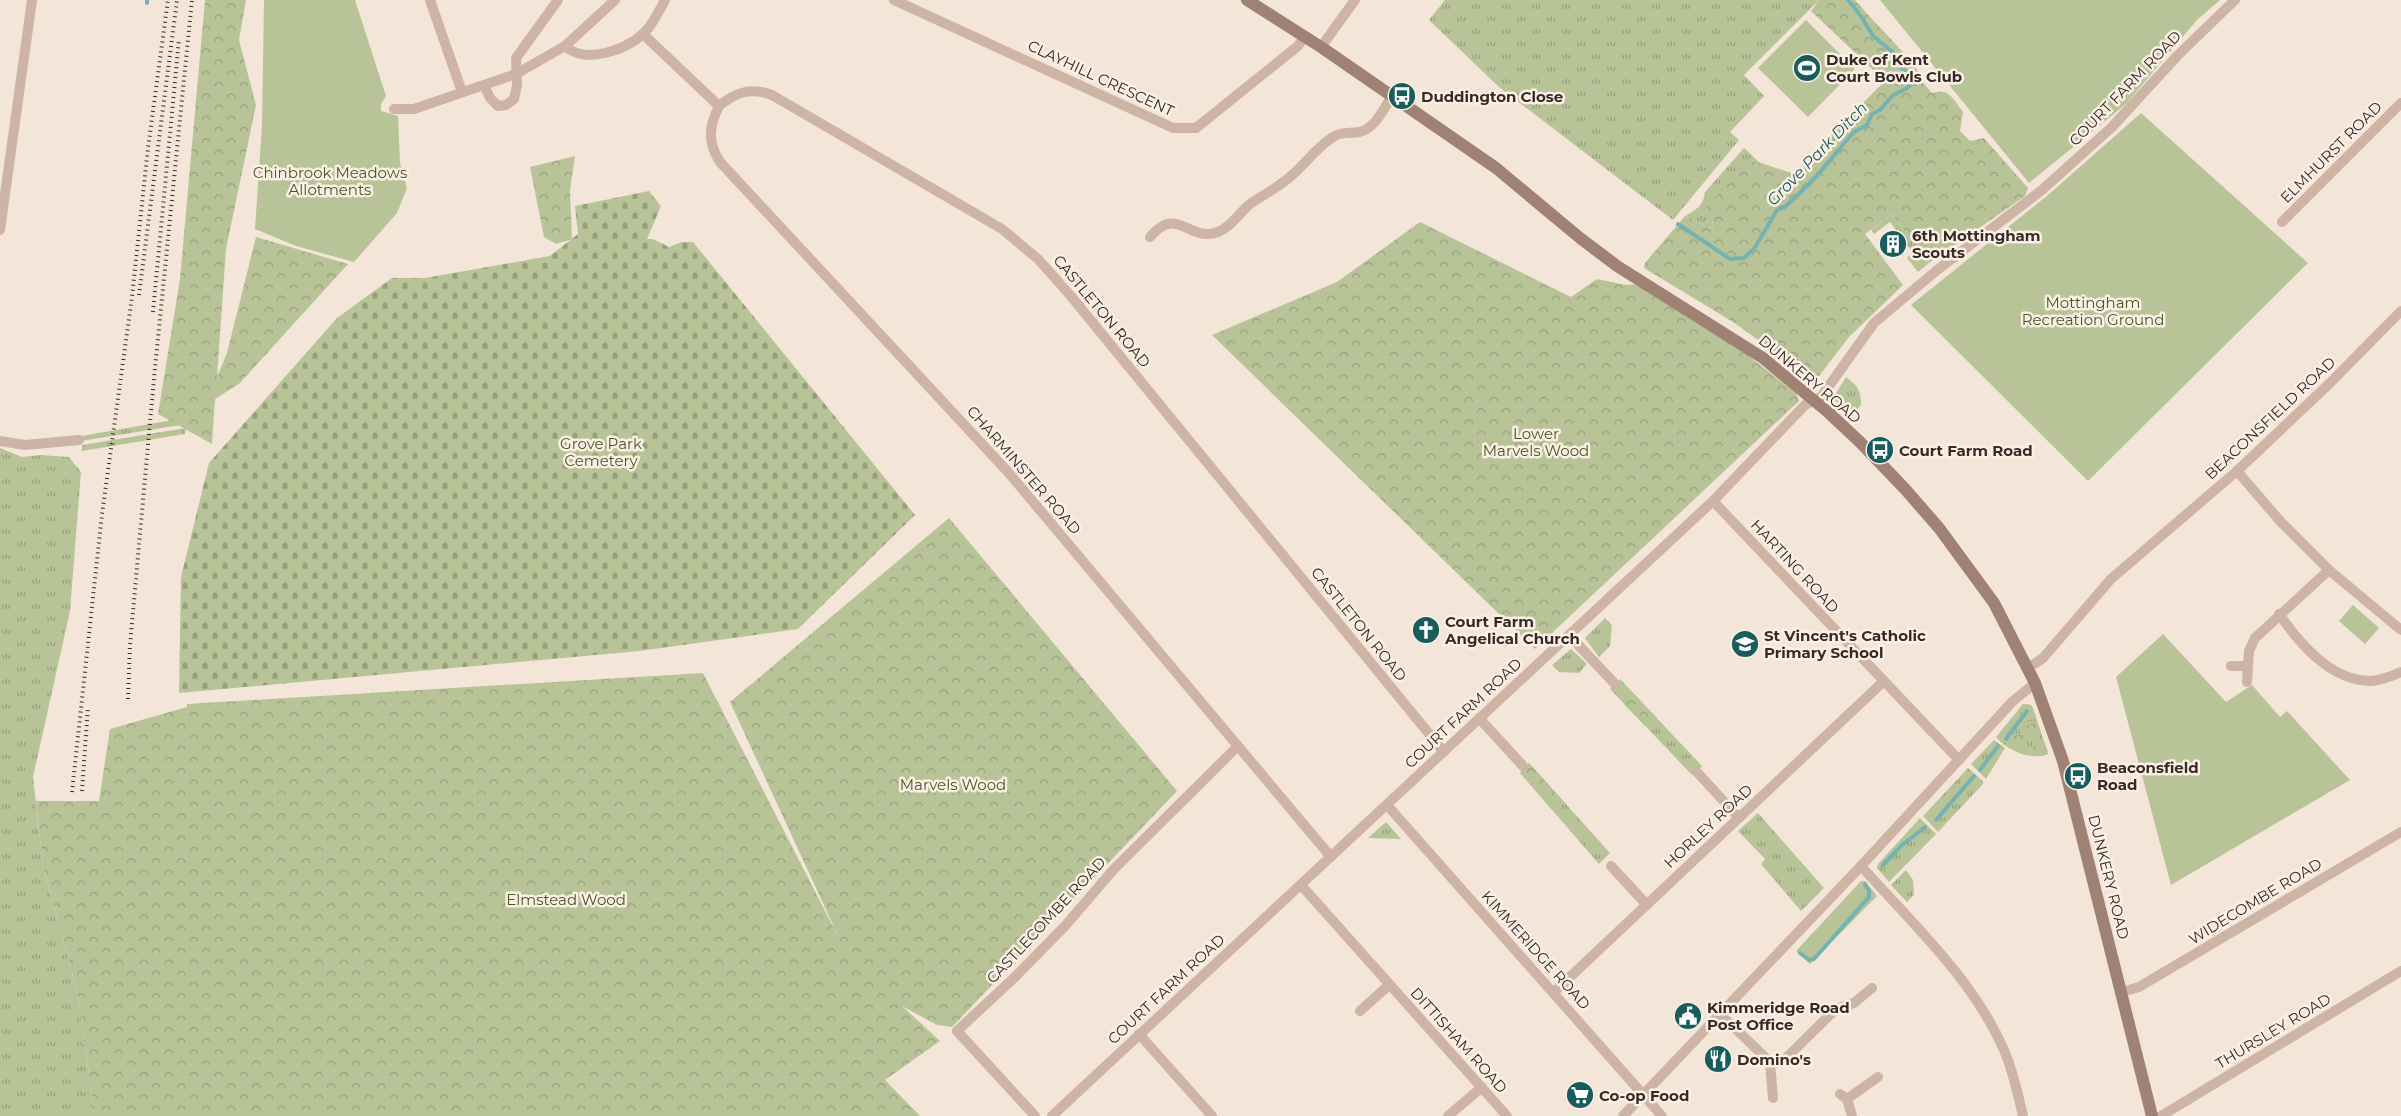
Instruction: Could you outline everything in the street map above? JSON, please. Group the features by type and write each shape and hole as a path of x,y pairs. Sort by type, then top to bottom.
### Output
{"street":[{"path":"0,230 32,0"},
{"path":"430,0 462,92"},
{"path":"484,85 490,98 501,107 514,99 517,85 516,58 558,0"},
{"path":"394,109 414,109 516,74 565,46 616,0"},
{"path":"565,46 579,54 596,54 623,46 643,34 652,23 665,0"},
{"name":"CLAYHILL CRESCENT","path":"894,0 1173,128 1196,128 1298,46 1304,38"},
{"name":"DUNKERY ROAD","path":"1247,0 1304,38 1321,47 1496,168 1580,238 1617,266 1763,358 1814,401 1880,462 1939,528 1994,603 2035,682 2063,761 2152,1116"},
{"path":"1321,47 1355,0"},
{"name":"COURT FARM ROAD","path":"1052,1116 1713,501 1805,405 1821,397 1874,323 1916,287 2042,190 2112,127 2178,55 2235,0"},
{"path":"643,34 719,106"},
{"name":"CASTLETON ROAD","path":"719,106 742,91 757,90 772,95 1002,229 1027,249 1070,295 1444,752"},
{"path":"1150,237 1162,226 1172,222 1179,223 1199,234 1211,234 1224,229 1251,204 1280,186 1335,135 1359,132 1371,126 1392,96"},
{"name":"ELMHURST ROAD","path":"2282,222 2401,103"},
{"name":"CHARMINSTER ROAD","path":"719,106 711,124 710,134 711,143 720,162 1008,472 1331,857"},
{"name":"BEACONSFIELD ROAD","path":"2028,668 2043,658 2091,601 2137,555 2237,471 2329,384 2401,311"},
{"path":"0,441 25,445 79,440"},
{"path":"2237,471 2280,521 2329,570 2401,630"},
{"name":"HARTING ROAD","path":"1713,501 1959,760"},
{"path":"2247,682 2249,651 2256,638 2279,614 2329,570"},
{"path":"2279,614 2301,642 2323,663 2346,677 2371,681 2401,672"},
{"path":"1569,635 1614,682"},
{"path":"2231,666 2247,666"},
{"name":"HORLEY ROAD","path":"1554,993 1884,681"},
{"path":"1623,1116 1861,866 2013,701 2035,682"},
{"path":"1479,718 1523,766"},
{"name":"CASTLECOMBE ROAD","path":"1035,1116 956,1032 1015,978 1065,926 1114,868 1238,746"},
{"path":"1698,772 1739,818"},
{"name":"KIMMERIDGE ROAD","path":"1387,805 1662,1116"},
{"name":"WIDECOMBE ROAD","path":"2122,992 2139,987 2401,832"},
{"path":"1611,866 1647,905"},
{"path":"1861,866 1963,981 1986,1015 2004,1050 2016,1084 2023,1116"},
{"name":"DITTISHAM ROAD","path":"1301,885 1507,1116"},
{"name":"THURSLEY ROAD","path":"2160,1116 2401,971"},
{"name":"DITTISHAM ROAD","path":"1360,1010 1389,985"},
{"path":"1720,1014 1770,1062 1776,1064 1784,1060 1836,1009 1854,1003 1872,988"},
{"path":"1140,1034 1212,1116"},
{"path":"1770,1062 1773,1098"},
{"path":"1852,1116 1844,1096 1878,1077"},
{"path":"1448,1116 1482,1087"}],"green space":[{"path":"205,0 246,0 239,40 256,105 226,249 217,377 227,353 256,237 348,264 240,383 215,399 212,444 158,414 180,279"},
{"name":"Chinbrook Meadows Allotments","path":"264,0 355,0 386,96 381,104 381,111 398,116 400,163 407,188 397,213 354,262 296,246 255,229 262,125"},
{"path":"1445,0 1819,0 1744,75 1764,96 1730,132 1739,140 1673,220 1500,88 1429,20"},
{"path":"1819,0 1855,0 1906,56 1921,75 1919,78 1932,93 1943,92 1950,95 1963,112 1960,131 1970,141 1984,138 2028,188 2025,196 1929,263 1892,214 1865,234 1903,285 1849,337 1819,376 1809,376 1733,322 1644,268 1645,263 1685,216 1712,229 1713,218 1705,208 1752,160 1798,175 1820,146 1885,81 1811,11"},
{"path":"1880,0 2220,0 2197,20 2126,104 2029,183"},
{"name":"Duke of Kent Court Bowls Club","path":"1806,20 1855,69 1808,117 1758,68"},
{"name":"Mottingham Recreation Ground","path":"2141,113 2308,263 2088,481 1911,305 2048,195"},
{"path":"1744,148 1759,162 1752,160 1713,218 1712,229 1685,216 1699,207 1705,192"},
{"path":"575,156 570,190 572,239 556,244 544,237 530,167"},
{"name":"Grove Park Cemetery","path":"649,191 661,206 647,239 653,239 669,247 682,242 693,242 915,515 798,629 639,651 179,693 181,577 209,463 337,318 392,278 425,278 550,256 578,234 575,206"},
{"path":"1892,214 1929,263 1918,272 1907,258 1913,253 1890,222 1874,234 1871,230"},
{"name":"Lower Marvels Wood","path":"1420,222 1571,297 1597,279 1626,285 1641,284 1717,331 1796,393 1799,401 1535,649 1212,335 1337,282"},
{"path":"1846,377 1858,389 1861,400 1861,405 1850,417 1833,398"},
{"path":"178,419 187,424 81,441 82,436"},
{"path":"186,428 185,434 82,451 82,445"},
{"path":"0,448 22,457 41,455 69,457 81,472 70,611 33,777 43,866 77,991 94,1108 93,1116 0,1116"},
{"name":"Elmstead Wood","path":"949,518 1177,791 952,1027 937,1025 902,1006 940,1041 885,1080 920,1116 93,1116 94,1108 77,991 43,866 36,801 99,801 110,729 187,707 187,704 703,673 840,940 730,702"},
{"path":"2353,605 2379,628 2365,644 2339,621"},
{"path":"1605,618 1612,625 1610,646 1599,657 1585,638"},
{"path":"2163,634 2226,702 2252,685 2280,717 2287,711 2350,780 2171,885 2116,677"},
{"path":"1571,649 1587,664 1579,673 1559,672 1552,665"},
{"path":"1620,679 1702,766 1692,775 1610,689"},
{"path":"1633,695 1657,718 1652,725 1645,726 1624,704 1627,698"},
{"path":"2023,704 2031,705 2033,708 2048,754 2034,756 2020,753 2007,747 1996,737"},
{"path":"2023,704 2031,705 2036,719 2028,720 2021,716 2019,710"},
{"path":"2034,723 2038,725 2048,752 2044,754 2040,754 2033,749 2034,738 2026,738 2025,744 2020,747 2007,741 2003,736 2007,731 2013,735 2021,735 2024,726"},
{"path":"1994,740 2005,748 1986,779 1971,764"},
{"path":"1529,763 1610,853 1599,864 1520,773"},
{"path":"1529,763 1564,802 1558,811 1554,812 1520,773"},
{"path":"1968,768 1983,781 1983,784 1938,832 1923,816"},
{"path":"1758,813 1824,888 1801,911 1761,864 1765,859 1738,831"},
{"path":"1920,818 1936,834 1889,882 1877,868 1878,864"},
{"path":"1386,822 1401,839 1368,838"},
{"path":"1906,870 1913,880 1914,895 1907,902 1891,885"},
{"path":"1861,881 1865,881 1877,896 1810,964 1796,951"}],"waterway":[{"name":"Grove Park Ditch","path":"1678,224 1730,259 1744,258 1754,249 1777,210 1786,206 1816,177 1854,132 1867,125 1872,114 1880,110 1892,96 1907,88 1917,79 1916,74 1904,71 1897,61 1895,54 1873,36 1861,16 1848,0"},
{"path":"2006,739 2027,711"},
{"path":"1980,770 1998,746"},
{"path":"1936,820 1974,776"},
{"path":"1883,865 1901,846 1925,827"},
{"path":"1800,953 1809,960 1814,959 1869,897 1869,891 1865,884"}],"railway":[{"path":"72,792 102,514 132,297 148,148 168,0"},
{"path":"139,295 177,0"},
{"path":"128,699 130,645 154,378 192,0"},
{"path":"153,312 179,39"},
{"path":"82,791 88,707"}],"place":[{"name":"Duke of Kent Court Bowls Club","path":"1807,68"},
{"name":"Duddington Close","path":"1402,96"},
{"name":"6th Mottingham Scouts","path":"1893,244"},
{"name":"Court Farm Road","path":"1880,450"},
{"name":"Court Farm Angelical Church","path":"1426,630"},
{"name":"St Vincent's Catholic Primary School","path":"1745,644"},
{"name":"Beaconsfield Road","path":"2078,776"},
{"name":"Kimmeridge Road Post Office","path":"1688,1016"},
{"name":"Domino's","path":"1718,1059"},
{"name":"Co-op Food","path":"1580,1095"}],"park label":[{"name":"Marvels Wood","path":"953,784"}]}
